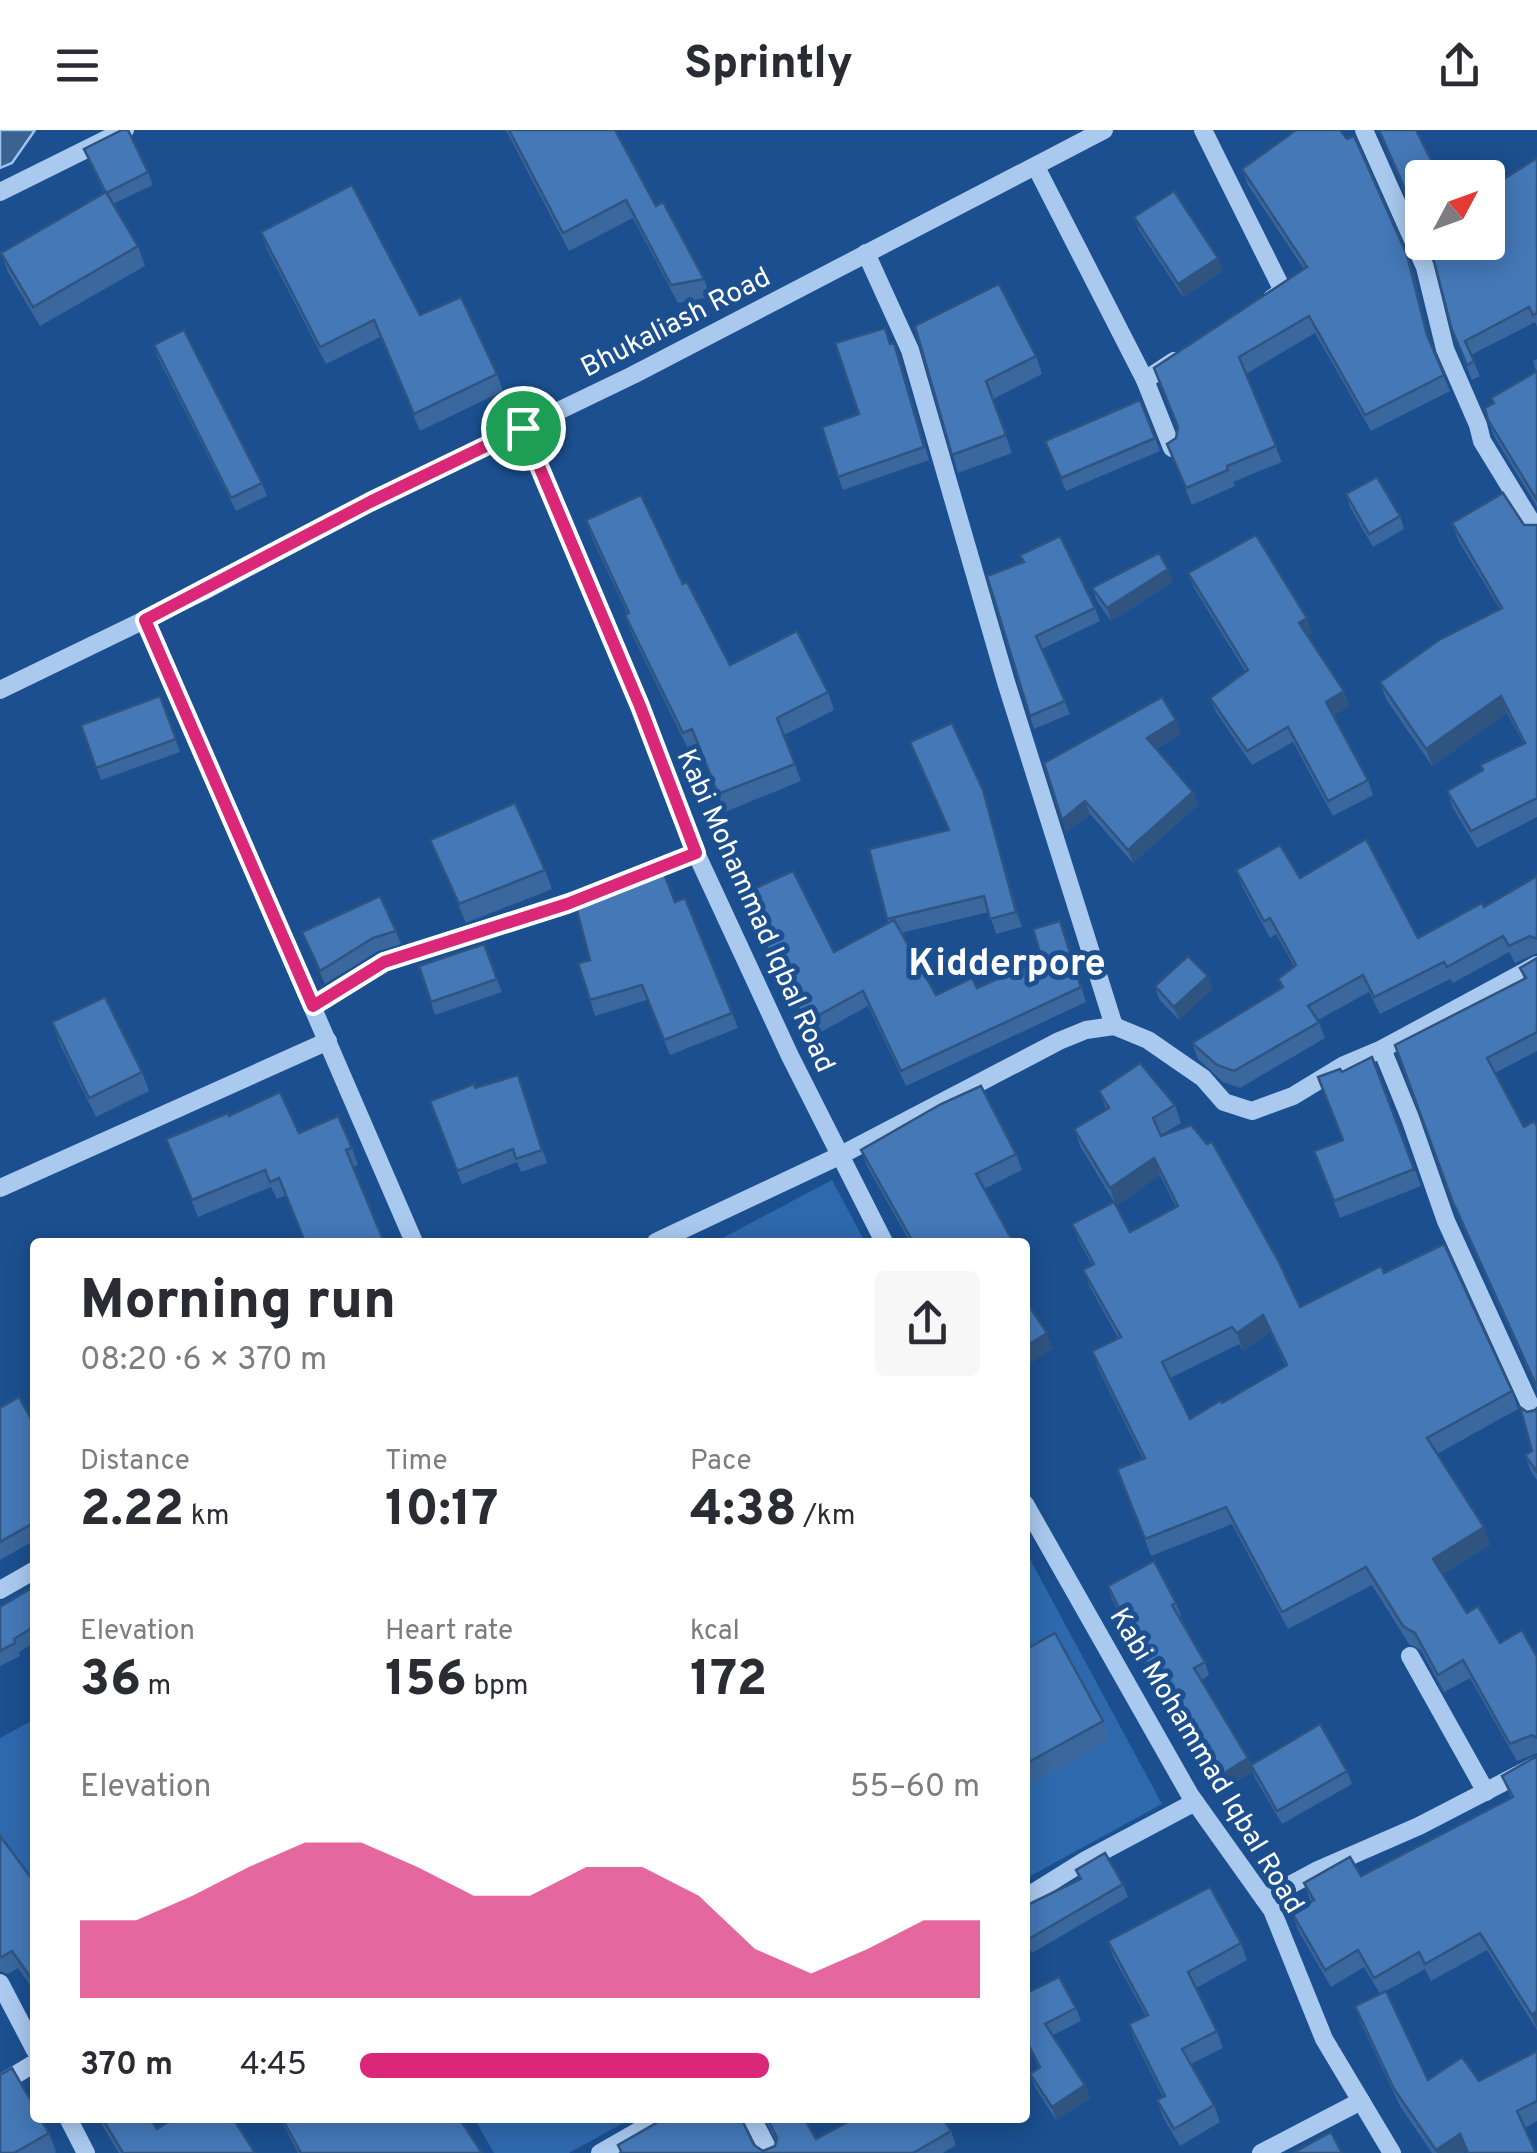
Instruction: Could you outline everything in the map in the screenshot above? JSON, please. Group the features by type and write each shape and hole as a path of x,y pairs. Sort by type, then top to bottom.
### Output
{"street":[{"path":"0,192 125,130"},
{"name":"Bhukaliash Road","path":"0,690 145,620 370,502 633,376 1104,130"},
{"path":"1203,130 1283,290 1252,310"},
{"path":"1364,130 1425,267 1445,350 1482,441 1537,531"},
{"path":"1036,167 1146,380 1172,448"},
{"path":"866,253 910,350 1006,682 1114,1026"},
{"path":"1146,380 1191,350"},
{"name":"Kabi Mohammad Iqbal Road","path":"523,428 640,706 696,853 882,1238"},
{"path":"145,620 412,1238"},
{"path":"622,882 696,853"},
{"path":"313,1006 384,962 604,890"},
{"path":"665,1238 840,1156 1086,1030 1114,1026 1148,1040 1203,1078 1224,1102 1252,1110 1293,1096 1537,966"},
{"path":"0,1188 328,1041"},
{"path":"1382,1049 1446,1221 1535,1416"},
{"name":"Kabi Mohammad Iqbal Road","path":"1030,1513 1195,1802 1272,1910 1324,2039 1392,2153"},
{"path":"0,1590 30,1573"},
{"path":"1410,1656 1486,1792"},
{"path":"1264,1899 1537,1765"},
{"path":"1030,1895 1195,1802"},
{"path":"0,1983 30,2040"},
{"path":"0,2084 30,2067"},
{"path":"1261,2153 1361,2101"},
{"path":"71,2123 86,2153"},
{"path":"610,2151 654,2123"},
{"path":"755,2123 770,2153"}],"shaded area":[{"path":"0,130 35,130 12,163 0,168"},
{"path":"832,1180 863,1238 723,1238"},
{"path":"1030,1559 1162,1804 1030,1876"},
{"path":"30,1722 30,1877 0,1838 0,1738"},
{"path":"477,2123 623,2123 569,2153 494,2153"}],"building":[{"path":"128,130 148,172 106,193 84,149"},
{"path":"509,130 615,130 656,206 663,202 704,279 671,285 626,200 563,233"},
{"path":"1296,130 1340,130 1347,139 1354,136 1405,251 1427,335 1444,375 1365,415 1309,316 1239,357 1276,446 1186,488 1167,444 1176,438 1178,427 1154,368 1307,267 1242,169"},
{"path":"1379,130 1416,130 1431,160 1405,160 1405,189"},
{"path":"1537,158 1537,313 1533,315 1529,307 1465,341 1474,361 1467,365 1452,330 1434,260 1505,260 1505,178"},
{"path":"352,185 420,315 461,297 497,374 414,414 374,320 320,347 261,232"},
{"path":"1174,191 1218,258 1178,284 1134,217"},
{"path":"106,192 138,246 33,307 1,253"},
{"path":"999,284 1036,356 986,381 1006,435 952,455 915,326"},
{"path":"885,328 890,344 894,343 924,447 838,477 822,427 859,414 835,343"},
{"path":"184,330 262,483 231,498 154,345"},
{"path":"1537,371 1537,500 1488,420 1485,408 1494,403 1491,398"},
{"path":"1140,400 1155,438 1061,478 1045,441"},
{"path":"1377,477 1400,516 1369,534 1346,494"},
{"path":"1503,493 1524,525 1537,525 1537,798 1471,831 1447,791 1483,770 1480,765 1525,743 1501,696 1426,749 1380,682 1439,640 1502,608 1452,523"},
{"path":"641,495 683,584 687,582 730,665 797,631 828,692 777,718 795,764 718,794 692,729 683,733 625,615 629,613 586,520"},
{"path":"1256,535 1307,618 1299,623 1344,691 1326,702 1368,780 1328,801 1288,727 1247,751 1210,698 1248,670 1188,573"},
{"path":"1060,536 1095,608 1036,636 1065,701 1030,716 987,576 1024,562 1020,555"},
{"path":"1159,553 1168,569 1107,608 1092,588"},
{"path":"160,696 176,739 96,768 81,725"},
{"path":"1162,697 1176,720 1147,738 1193,792 1128,850 1085,801 1062,820 1044,763"},
{"path":"952,723 983,790 1016,912 990,919 984,896 887,919 869,849 949,830 910,742"},
{"path":"515,803 545,870 459,904 430,840"},
{"path":"1366,839 1418,938 1482,903 1484,907 1537,876 1537,939 1530,936 1509,946 1503,936 1447,967 1444,962 1374,997 1363,975 1308,1006 1319,1022 1234,1071 1217,1065 1192,1043 1283,987 1278,979 1296,965 1270,918 1264,921 1236,870 1280,845 1300,878"},
{"path":"660,863 675,902 685,898 732,1013 664,1040 642,985 590,1000 578,963 590,960 574,899"},
{"path":"793,871 834,952 894,920 936,995 972,978 977,988 1042,959 1033,929 1060,921 1081,987 901,1071 863,991 806,1022 760,934 763,933 745,893"},
{"path":"380,896 396,931 373,938 320,971 302,932"},
{"path":"484,944 497,979 431,1002 419,966"},
{"path":"1188,956 1208,976 1174,1007 1155,986"},
{"path":"1537,958 1537,1032 1487,1058 1524,1127 1534,1121 1537,1126 1537,1387 1452,1200 1395,1045 1526,978 1520,968"},
{"path":"105,997 142,1072 89,1098 52,1022"},
{"path":"1372,1057 1414,1169 1334,1201 1314,1151 1343,1140 1318,1077 1340,1069 1342,1072"},
{"path":"1140,1063 1175,1105 1153,1118 1161,1136 1191,1125 1207,1144 1212,1142 1300,1307 1381,1266 1384,1273 1444,1244 1512,1391 1427,1438 1484,1527 1433,1559 1467,1613 1478,1606 1500,1643 1522,1630 1537,1657 1537,1738 1532,1735 1510,1744 1463,1660 1438,1675 1415,1633 1403,1626 1366,1567 1282,1612 1226,1507 1145,1539 1117,1469 1145,1458 1092,1351 1121,1337 1083,1270 1094,1264 1072,1224 1114,1202 1130,1232 1178,1206 1154,1158 1110,1188 1074,1129 1109,1108 1099,1091","holes":["1263,1315 1287,1365 1190,1419 1162,1362 1232,1327 1237,1333"]},
{"path":"518,1075 542,1150 516,1159 513,1149 457,1171 430,1101 474,1084 475,1088"},
{"path":"981,1086 1016,1154 976,1174 1011,1238 911,1238 861,1150"},
{"path":"280,1092 299,1133 338,1116 352,1148 346,1150 382,1238 303,1238 279,1178 270,1182 265,1170 192,1200 166,1139 228,1113 229,1116"},
{"path":"1030,1308 1047,1333 1030,1344"},
{"path":"19,1397 30,1417 30,1525 0,1542 0,1408"},
{"path":"1520,1407 1527,1412 1537,1408 1537,1472 1525,1455 1532,1451"},
{"path":"1154,1561 1176,1603 1172,1605 1205,1662 1194,1668 1248,1758 1215,1779 1164,1697 1108,1586"},
{"path":"30,1589 30,1629 0,1651 0,1607"},
{"path":"1055,1633 1103,1721 1030,1761 1030,1647"},
{"path":"1320,1724 1347,1771 1277,1811 1251,1765"},
{"path":"1537,1756 1537,2011 1532,2015 1480,1933 1425,1964 1419,1952 1374,1978 1358,1950 1325,1970 1292,1913 1314,1900 1304,1883 1350,1857 1361,1876 1513,1797 1502,1776"},
{"path":"0,1836 30,1876 30,1977 12,1951 0,1956"},
{"path":"1105,1853 1123,1884 1030,1938 1030,1904 1081,1879 1076,1870"},
{"path":"1210,1887 1241,1943 1188,1972 1217,2031 1182,2049 1214,2105 1174,2129 1157,2100 1165,2096 1129,2024 1148,2015 1108,1941"},
{"path":"1059,1977 1076,2008 1045,2024 1085,2085 1052,2107 1030,2074 1040,2067 1030,2048 1030,1992"},
{"path":"1386,1991 1428,2080 1462,2057 1479,2081 1537,2051 1537,2101 1517,2111 1536,2153 1468,2153 1460,2134 1436,2150 1394,2089 1355,2006"},
{"path":"12,2068 30,2099 30,2123 43,2123 49,2133 14,2153 0,2153 0,2075"},
{"path":"105,2123 153,2123 157,2129 166,2123 236,2123 255,2153 123,2153"},
{"path":"285,2123 462,2123 482,2153 301,2153"},
{"path":"656,2123 743,2123 754,2145 763,2151 775,2146 777,2138 770,2123 807,2123 816,2139 846,2123 946,2123 951,2131 913,2153 622,2153 618,2145"},
{"path":"1331,2132 1342,2153 1293,2153"}],"district":[{"name":"Kidderpore","path":"1007,962"}],"route":[{"path":"523,428 640,706 696,853 567,904 384,962 313,1006 145,620 370,502 523,428"}]}
